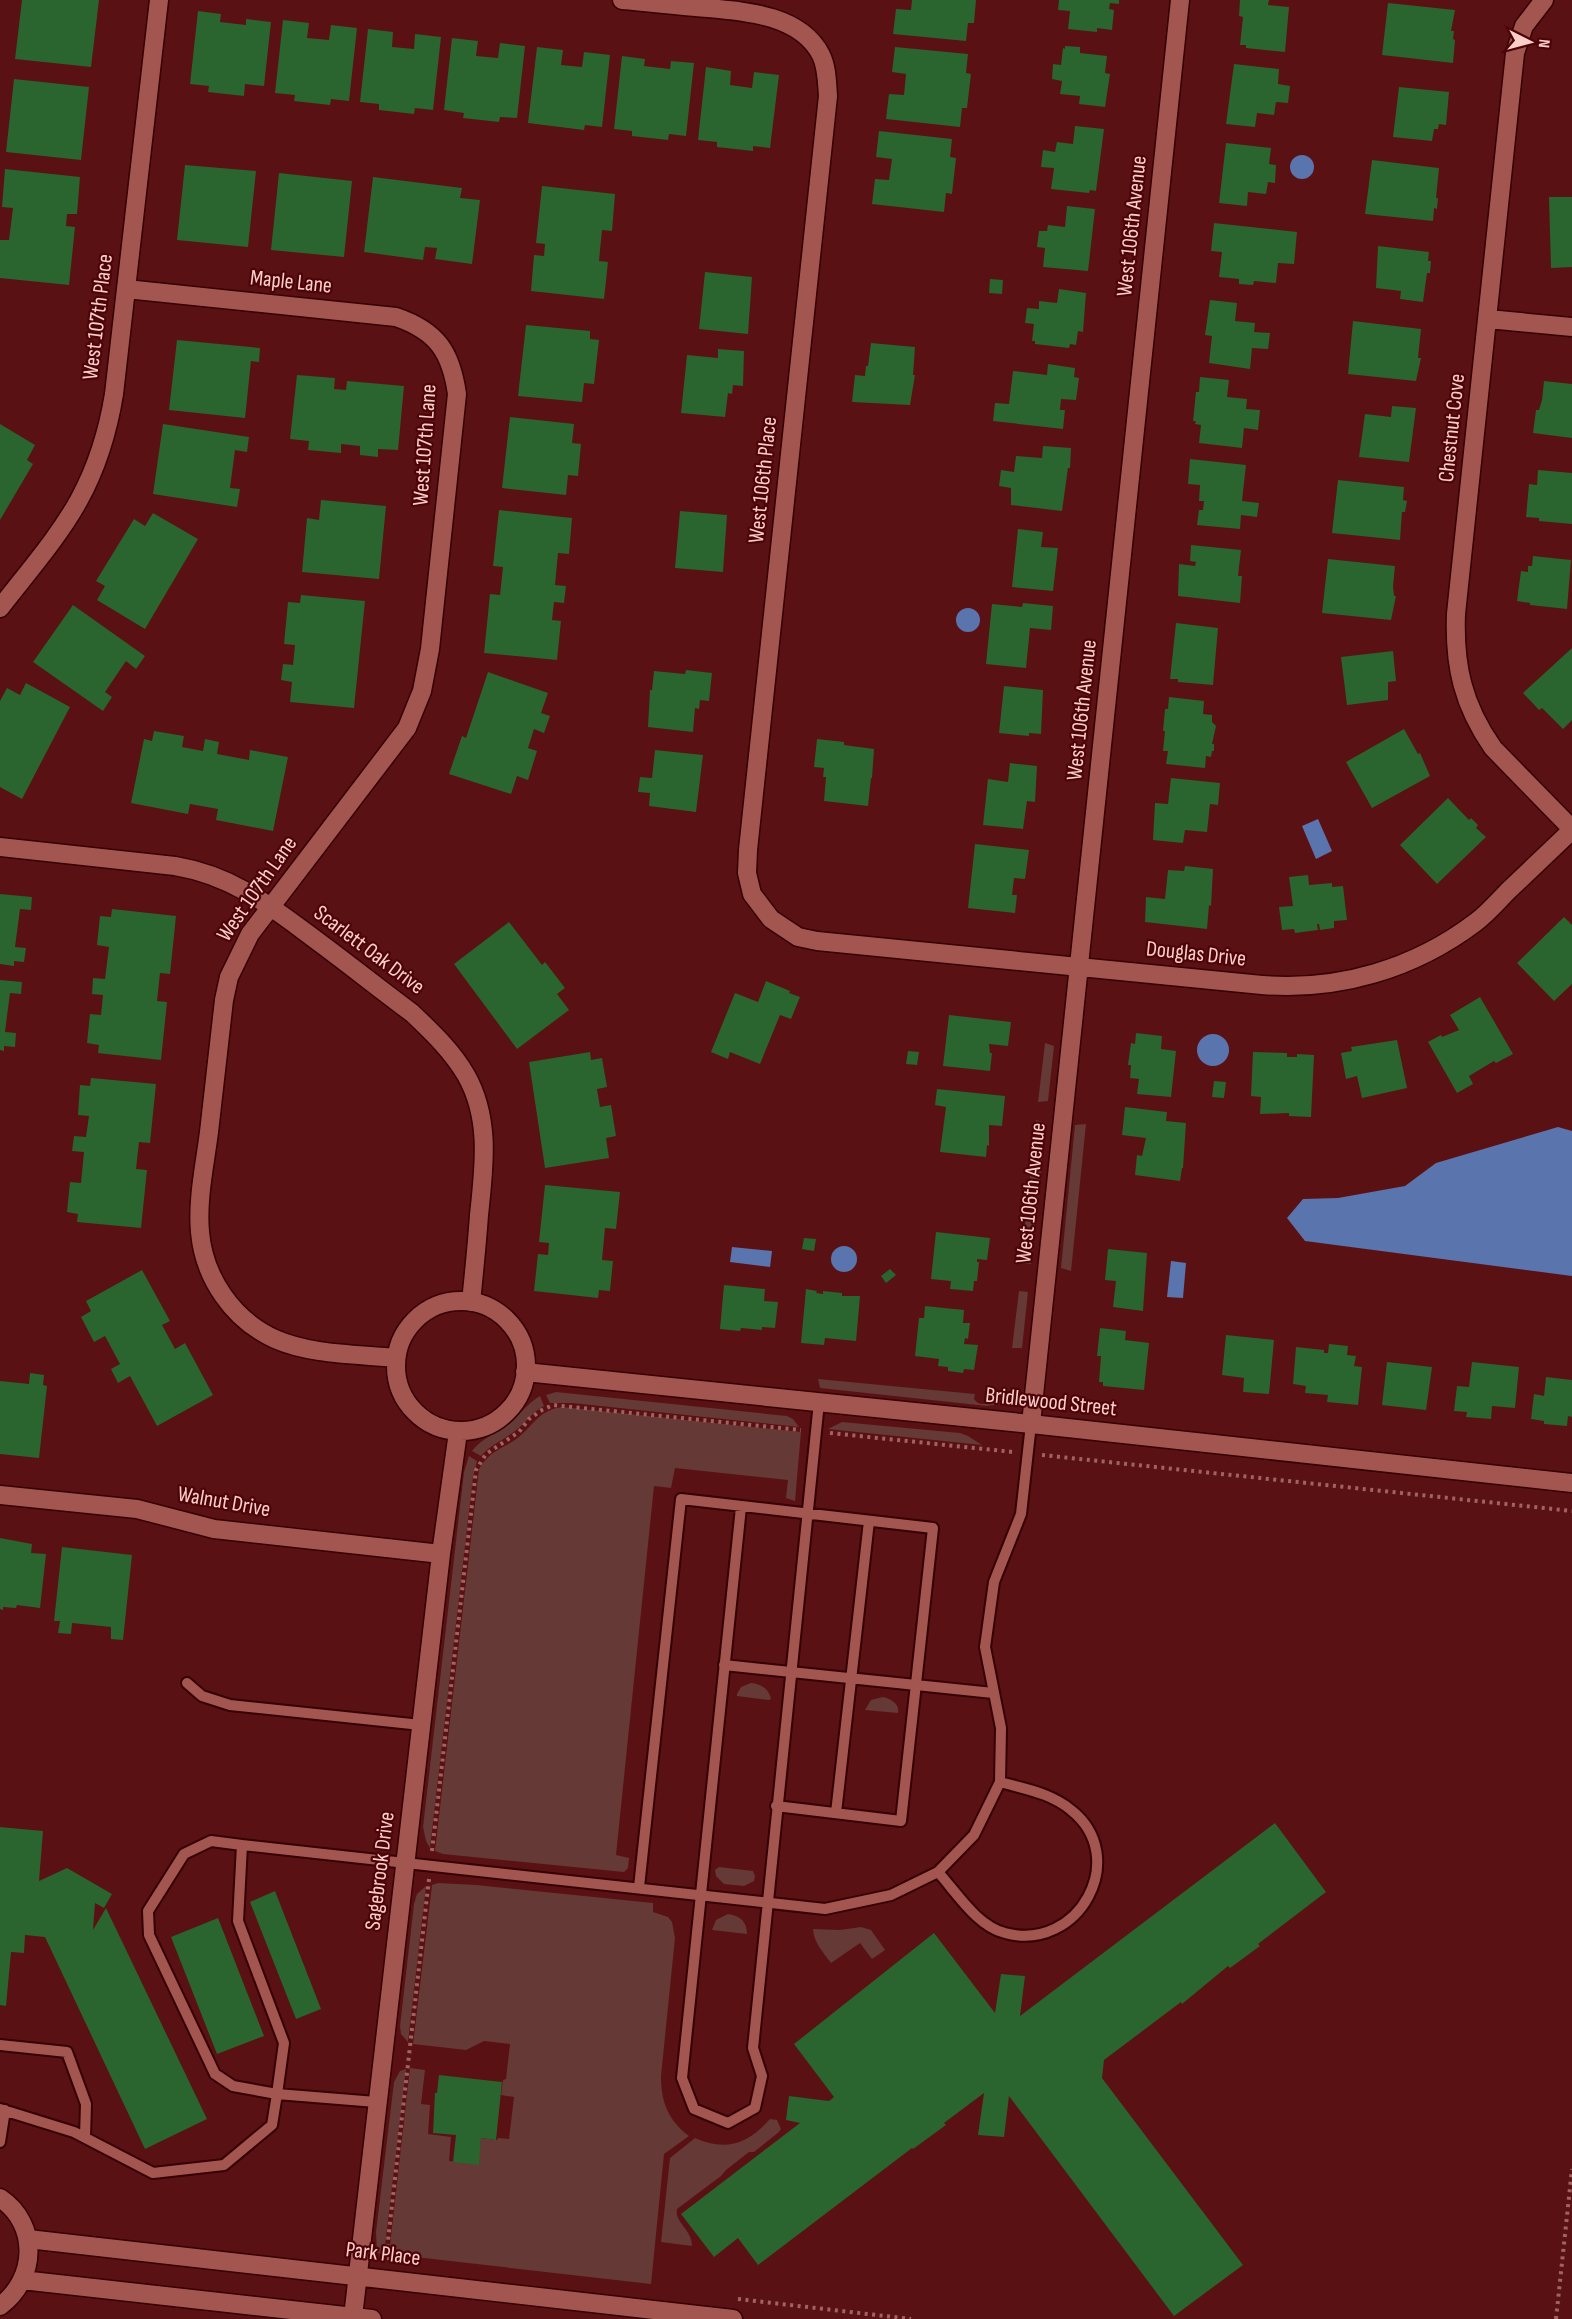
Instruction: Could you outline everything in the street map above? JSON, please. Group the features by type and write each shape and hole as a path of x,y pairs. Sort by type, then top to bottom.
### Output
{"street":[{"name":"West 107th Place","path":"0,608 68,518 84,491 98,459 112,404 159,0"},
{"name":"West 106th Place","path":"622,0 754,14 778,20 798,30 813,43 822,56 826,75 828,96 748,850 747,873 752,894 771,919"},
{"name":"West 106th Avenue","path":"1030,1424 1180,0"},
{"name":"Chestnut Cove","path":"1544,0 1524,26 1515,54 1456,614 1457,664 1470,708 1493,748 1572,830"},
{"name":"Maple Lane","path":"126,289 396,317 411,322 435,339 442,347"},
{"path":"1488,319 1572,327"},
{"name":"West 107th Lane","path":"396,1358 294,1345 260,1330 233,1310 214,1282 202,1248 200,1212 224,1000 229,977 238,955 271,906 407,728 422,691 430,649 457,394 449,360 442,347"},
{"name":"Douglas Drive","path":"771,919 798,937 817,941 1287,987 1331,983 1391,969 1433,950 1478,920 1572,830"},
{"name":"Scarlett Oak Drive","path":"0,847 190,869 234,883 271,906 412,1013 442,1042 466,1076 481,1115 485,1140 471,1302"},
{"path":"471,1302 494,1310 512,1326 523,1348 525,1372 518,1396 503,1416 482,1428 458,1432 432,1425 411,1408 398,1385 396,1358 405,1334 422,1314 445,1303 471,1302"},
{"name":"Bridlewood Street","path":"525,1372 1572,1483"},
{"name":"Sagebrook Drive","path":"353,2318 376,2102 441,1554 458,1432"},
{"name":"Walnut Drive","path":"0,1495 137,1509 214,1529 441,1554"},
{"path":"0,2198 19,2216 28,2239 28,2263 22,2280 14,2293 0,2306"},
{"name":"Park Place","path":"28,2239 733,2319"},
{"path":"22,2280 372,2319"}],"lane":[{"path":"741,1507 682,2078 694,2109 728,2123 755,2108 762,2076 753,2048 819,1402"},
{"path":"376,2102 277,2094 233,2086 215,2074 149,1935 148,1911 184,1854 211,1841 825,1909 891,1895 938,1872 974,1835 1000,1782 1002,1728 985,1647 994,1582 1021,1514 1030,1424"},
{"path":"639,1887 681,1499 933,1528 901,1821 776,1806"},
{"path":"836,1813 869,1521"},
{"path":"724,1665 993,1693"},
{"path":"187,1683 202,1696 230,1704 421,1725"},
{"path":"938,1872 982,1922 1004,1933 1036,1936 1060,1927 1084,1906 1092,1892 1097,1855 1091,1831 1073,1811 1054,1797 1000,1782"},
{"path":"0,2142 3,2109 85,2138 153,2172 224,2165 272,2125 284,2043 238,1922 242,1845"},
{"path":"0,2044 67,2052 86,2104 85,2138"}],"path":[{"path":"397,2259 386,2258 476,1470 486,1454 519,1432 529,1419 542,1410 553,1405 1572,1511"},
{"path":"1556,2319 1572,2169"},
{"path":"734,2298 911,2319"}],"shaded area":[{"path":"1045,1043 1054,1046 1048,1101 1038,1102"},
{"path":"1036,1120 1046,1123 1031,1264 1021,1263"},
{"path":"1086,1124 1071,1271 1061,1268 1075,1125"},
{"path":"1019,1291 1028,1292 1022,1348 1012,1348"},
{"path":"818,1379 975,1394 974,1399 981,1404 987,1403 990,1396 1002,1398 1002,1404 987,1406 820,1388"},
{"path":"556,1392 787,1416 793,1419 799,1427 572,1403 550,1403 546,1395"},
{"path":"540,1396 544,1406 519,1428 481,1456 472,1451 481,1442 515,1419"},
{"path":"562,1407 801,1432 795,1501 786,1498 788,1480 675,1468 671,1488 654,1486 616,1855 629,1858 628,1868 624,1872 443,1854 435,1851 479,1469 488,1457 514,1441 543,1414"},
{"path":"842,1422 960,1433 982,1445 828,1429"},
{"path":"469,1456 477,1461 473,1477 430,1848 423,1827 464,1472"},
{"path":"751,1683 764,1688 771,1699 737,1696 741,1687"},
{"path":"883,1697 894,1702 898,1707 898,1713 865,1710 871,1700"},
{"path":"719,1867 753,1871 754,1881 744,1886 724,1884 716,1876 715,1870"},
{"path":"438,1883 653,1903 653,1912 668,1917 672,1922 675,1938 661,2085 667,2110 676,2124 689,2136 664,2154 651,2284 389,2254 410,2068 425,2070 421,2104 430,2105 428,2134 451,2137 449,2161 478,2164 481,2138 509,2139 514,2097 501,2095 503,2080 506,2079 510,2044 484,2041 466,2050 413,2044 432,1885"},
{"path":"426,1886 408,2042 401,2034 400,2026 414,1904 417,1894"},
{"path":"728,1914 742,1920 747,1934 712,1930 716,1920"},
{"path":"861,1927 871,1930 885,1950 872,1959 860,1943 831,1963 817,1943 813,1929 840,1930"},
{"path":"406,2069 384,2254 377,2253 376,2232 394,2082 400,2071"},
{"path":"770,2119 777,2120 781,2129 779,2132 754,2152 749,2152 677,2209 678,2218 689,2235 692,2246 661,2242 670,2158 695,2138 717,2144 736,2143 754,2134"}],"water":[{"path":"1302,155 1311,158 1314,167 1311,176 1302,179 1293,176 1290,167 1293,158"},
{"path":"968,608 977,611 980,620 977,629 968,632 959,629 956,620 959,611"},
{"path":"1318,819 1332,851 1316,859 1302,826"},
{"path":"1213,1034 1224,1039 1229,1050 1224,1061 1213,1066 1202,1061 1197,1050 1202,1039"},
{"path":"1558,1127 1572,1131 1572,1276 1305,1241 1287,1218 1303,1199 1338,1198 1405,1186 1436,1163"},
{"path":"844,1246 853,1250 857,1259 853,1268 844,1272 835,1268 831,1259 835,1250"},
{"path":"732,1247 772,1251 770,1267 730,1262"},
{"path":"1171,1261 1186,1263 1183,1298 1167,1297"}],"building":[{"path":"22,0 99,0 91,67 15,59"},
{"path":"912,0 976,0 974,23 968,23 966,41 893,34 896,9 911,10"},
{"path":"1059,0 1119,0 1119,4 1110,3 1109,9 1114,10 1112,30 1097,28 1097,32 1068,29 1070,11 1058,10"},
{"path":"1240,0 1269,0 1268,5 1289,7 1285,52 1246,48 1246,45 1240,45 1243,17 1239,16"},
{"path":"1388,3 1455,10 1451,31 1454,31 1453,39 1455,40 1453,63 1382,55"},
{"path":"198,11 221,14 220,22 246,25 246,19 271,22 264,86 245,84 244,96 208,92 209,86 190,84"},
{"path":"283,20 309,23 307,38 329,40 331,25 357,28 349,101 331,99 330,105 294,101 295,95 275,93"},
{"path":"368,29 393,32 392,47 414,49 415,34 441,37 433,110 415,108 414,114 379,110 379,104 360,102"},
{"path":"452,38 478,41 476,56 498,58 500,43 525,46 517,118 500,117 499,122 463,118 464,113 444,110"},
{"path":"1065,46 1080,47 1080,53 1107,56 1105,73 1110,74 1105,107 1079,104 1080,96 1060,94 1062,81 1052,79 1053,64 1061,65"},
{"path":"537,47 563,50 561,65 582,67 584,52 610,55 602,127 585,125 584,130 528,123"},
{"path":"895,47 968,54 966,73 971,74 967,108 962,108 960,127 886,119 889,94 904,95 906,74 892,72"},
{"path":"622,56 645,59 644,66 670,69 671,61 694,63 686,136 669,134 668,140 632,136 632,131 614,129"},
{"path":"1234,64 1279,69 1278,84 1290,86 1288,103 1276,102 1274,115 1257,113 1255,127 1226,124"},
{"path":"706,67 731,71 730,85 752,88 754,72 779,75 770,148 753,146 753,151 717,147 717,142 698,140"},
{"path":"14,79 89,87 81,160 6,152"},
{"path":"1399,87 1449,92 1446,125 1439,124 1438,129 1434,129 1432,141 1393,137"},
{"path":"1075,126 1104,129 1096,191 1090,190 1089,193 1051,189 1054,168 1041,167 1043,150 1055,152 1057,142 1073,144"},
{"path":"879,131 952,139 950,157 956,158 952,194 946,193 944,212 872,204 875,179 889,180 892,159 876,157"},
{"path":"1226,143 1271,148 1269,164 1276,165 1275,183 1268,182 1266,194 1248,192 1247,206 1219,203"},
{"path":"1372,160 1439,168 1437,209 1434,208 1433,221 1365,214"},
{"path":"185,165 256,171 248,247 177,240"},
{"path":"5,169 80,177 77,214 67,214 66,226 75,227 69,285 0,278 0,240 9,240 13,208 2,207"},
{"path":"279,173 352,181 344,257 271,250"},
{"path":"373,177 462,188 460,198 480,200 472,264 435,259 437,248 425,247 423,260 364,252"},
{"path":"542,186 615,194 612,231 602,230 599,261 608,262 604,299 531,291 534,255 544,256 545,244 536,243"},
{"path":"1549,197 1572,197 1572,267 1551,268"},
{"path":"1067,206 1095,209 1088,271 1043,267 1045,248 1037,247 1039,231 1047,231 1048,225 1065,227"},
{"path":"1214,223 1297,232 1294,264 1278,263 1276,283 1254,281 1253,285 1239,284 1239,279 1219,277 1222,252 1211,251"},
{"path":"1378,246 1429,252 1430,273 1427,273 1423,302 1400,299 1401,291 1376,288"},
{"path":"705,272 752,277 748,334 699,329"},
{"path":"990,279 1003,280 1002,294 989,293"},
{"path":"1059,289 1086,293 1083,332 1078,331 1076,345 1070,344 1069,348 1035,344 1035,341 1032,341 1034,324 1025,323 1027,308 1039,309 1039,301 1057,303"},
{"path":"1210,300 1237,303 1235,321 1255,323 1254,332 1270,333 1268,349 1252,348 1250,369 1209,363 1212,336 1205,335"},
{"path":"1353,321 1421,329 1418,358 1421,358 1416,381 1348,374"},
{"path":"526,325 590,331 590,339 599,340 594,384 584,383 582,402 518,396"},
{"path":"177,340 260,348 259,362 251,361 245,418 169,410"},
{"path":"871,343 915,347 913,375 915,375 910,405 852,402 855,375 865,376"},
{"path":"718,349 744,351 743,386 733,385 732,394 728,393 725,417 681,413 687,355 718,358"},
{"path":"1048,364 1075,368 1074,377 1079,378 1076,400 1061,399 1060,410 1065,410 1063,429 993,421 995,403 1009,404 1013,371 1047,375"},
{"path":"297,375 335,378 334,389 346,390 347,381 404,386 398,450 378,449 378,457 360,455 360,446 341,444 341,453 308,450 309,441 290,439"},
{"path":"1200,377 1229,380 1227,397 1247,399 1246,409 1260,410 1258,430 1244,428 1242,448 1199,443 1201,425 1193,421"},
{"path":"1544,381 1572,384 1572,438 1533,433 1536,410 1539,410 1542,400"},
{"path":"1392,406 1416,408 1409,462 1359,457 1365,414 1391,417"},
{"path":"510,417 574,424 572,443 581,444 578,476 568,475 566,495 502,488"},
{"path":"0,424 35,445 27,460 33,464 0,520"},
{"path":"163,424 249,437 247,452 235,450 230,488 240,489 237,507 153,494"},
{"path":"1043,446 1071,448 1070,468 1068,468 1062,511 1011,505 1011,488 999,486 1001,470 1014,472 1016,456 1042,458"},
{"path":"1190,459 1246,465 1242,501 1259,503 1257,517 1241,515 1240,529 1197,525 1199,510 1203,510 1204,501 1199,501 1200,485 1188,484"},
{"path":"1538,470 1572,473 1572,524 1539,521 1539,518 1526,517 1529,484 1537,485"},
{"path":"1338,480 1404,487 1403,500 1407,501 1405,512 1402,512 1400,540 1332,533"},
{"path":"321,500 386,506 379,579 302,572 307,518 319,520"},
{"path":"499,510 572,518 569,554 558,553 555,585 566,586 564,603 554,602 552,620 561,621 557,660 484,653 490,594 500,595 503,567 493,566"},
{"path":"680,511 727,515 723,572 675,568"},
{"path":"153,513 198,539 145,629 97,600 105,586 96,581 134,519 145,526"},
{"path":"1018,529 1043,532 1041,547 1058,548 1053,591 1012,587"},
{"path":"1191,545 1241,550 1238,576 1242,576 1240,603 1178,596 1179,564 1195,566 1196,562 1190,561"},
{"path":"1533,556 1571,560 1567,609 1530,605 1530,603 1517,601 1521,571 1528,572 1528,566 1532,566"},
{"path":"1328,559 1395,566 1393,586 1394,596 1396,596 1391,620 1322,613"},
{"path":"301,595 365,601 354,708 290,702 292,682 281,680 283,664 293,665 295,645 284,644 288,602 300,603"},
{"path":"1023,603 1053,606 1051,630 1030,628 1026,668 986,664 992,604 1022,607"},
{"path":"73,605 145,656 136,669 126,661 105,692 112,697 103,711 33,662"},
{"path":"1176,623 1218,628 1213,685 1178,682 1178,679 1170,679"},
{"path":"1572,648 1572,720 1563,729 1542,708 1539,710 1523,693"},
{"path":"1393,651 1396,681 1388,682 1388,700 1347,705 1341,657"},
{"path":"686,670 712,673 709,701 700,700 699,709 695,708 693,732 648,727 650,690 652,690 654,671 685,674"},
{"path":"488,672 548,693 541,713 550,716 544,733 534,729 528,748 537,751 528,780 517,776 511,794 449,774 462,736 466,738"},
{"path":"26,683 70,707 22,799 0,787 0,701 7,688 20,695"},
{"path":"1004,686 1043,690 1041,734 1029,733 1029,736 999,733"},
{"path":"1169,697 1204,701 1203,714 1212,715 1212,722 1216,726 1212,744 1214,744 1214,751 1211,757 1206,756 1205,768 1166,764 1168,751 1163,751 1165,731 1163,731 1165,709 1168,709"},
{"path":"1404,729 1418,754 1420,753 1430,776 1372,808 1346,762"},
{"path":"154,731 184,736 182,747 203,751 205,739 219,742 217,754 249,760 250,750 288,757 273,831 216,820 218,809 190,804 188,814 131,803 144,739 152,741"},
{"path":"817,739 874,749 868,806 824,801 826,777 823,777 824,768 814,767"},
{"path":"655,750 703,755 696,812 649,806 650,793 638,792 640,777 652,778"},
{"path":"1010,763 1037,766 1035,802 1027,801 1023,829 983,825 988,779 1008,782"},
{"path":"1171,778 1220,783 1218,805 1210,804 1207,832 1185,830 1183,843 1153,840 1155,803 1168,804"},
{"path":"1448,798 1469,820 1471,818 1478,825 1476,828 1486,837 1437,884 1400,845"},
{"path":"975,844 1029,850 1025,879 1014,878 1012,895 1017,895 1015,913 968,908"},
{"path":"1185,866 1213,869 1207,929 1145,922 1146,897 1165,899 1168,870 1184,871"},
{"path":"1308,875 1309,885 1332,883 1332,887 1343,886 1347,920 1334,921 1334,928 1320,930 1317,924 1318,930 1295,933 1294,929 1282,930 1279,907 1293,906 1289,877"},
{"path":"0,894 32,897 31,910 20,909 15,947 26,948 24,962 14,961 14,966 0,964"},
{"path":"112,909 176,916 170,974 160,973 157,1001 167,1002 161,1060 98,1053 99,1045 87,1043 90,1014 101,1015 103,995 92,994 93,978 105,979 109,947 97,945 100,916 111,917"},
{"path":"1564,917 1572,925 1572,984 1554,1001 1517,963"},
{"path":"509,922 542,965 545,962 565,988 557,994 569,1010 517,1049 454,964"},
{"path":"0,980 22,982 21,994 10,993 5,1032 16,1033 15,1047 4,1046 4,1051 0,1050"},
{"path":"766,981 800,997 791,1019 780,1015 760,1064 730,1052 728,1059 711,1052 735,993 758,1002"},
{"path":"1480,997 1513,1054 1496,1063 1494,1061 1469,1076 1473,1084 1457,1093 1428,1042 1441,1035 1442,1037 1459,1030 1450,1015"},
{"path":"949,1015 1011,1022 1008,1046 989,1044 990,1053 992,1053 990,1071 943,1066"},
{"path":"1136,1033 1162,1036 1161,1049 1176,1051 1171,1097 1137,1094 1139,1079 1130,1078 1131,1065 1128,1065 1131,1043 1135,1044"},
{"path":"1397,1040 1407,1088 1362,1098 1357,1076 1346,1079 1341,1053 1352,1051 1351,1047"},
{"path":"908,1051 919,1052 917,1065 906,1064"},
{"path":"590,1052 591,1060 602,1058 607,1087 597,1089 600,1107 611,1105 616,1136 606,1138 609,1158 545,1168 529,1062"},
{"path":"1253,1052 1287,1053 1287,1057 1297,1057 1297,1054 1314,1055 1311,1117 1289,1116 1289,1113 1260,1114 1261,1097 1251,1096"},
{"path":"91,1078 156,1084 150,1143 139,1142 136,1169 147,1170 141,1228 77,1222 78,1214 67,1212 70,1182 81,1183 84,1152 72,1151 74,1136 86,1137 89,1116 78,1115 80,1085 90,1086"},
{"path":"1214,1081 1226,1082 1224,1098 1212,1097"},
{"path":"937,1089 1005,1096 1002,1126 989,1125 989,1146 987,1145 986,1157 940,1152 946,1107 935,1105"},
{"path":"1125,1107 1167,1112 1166,1121 1186,1123 1180,1181 1135,1175 1137,1155 1142,1156 1146,1138 1122,1135"},
{"path":"545,1185 620,1192 616,1229 605,1228 602,1260 613,1261 610,1291 599,1290 598,1298 534,1291 538,1254 548,1255 549,1243 539,1242"},
{"path":"936,1232 990,1238 987,1260 977,1259 979,1262 977,1281 974,1281 973,1291 950,1289 951,1281 931,1279"},
{"path":"804,1238 816,1239 814,1251 802,1249"},
{"path":"1108,1249 1147,1253 1143,1311 1113,1307 1116,1281 1105,1280"},
{"path":"890,1269 896,1275 886,1283 881,1276"},
{"path":"142,1270 170,1321 162,1325 175,1349 185,1343 213,1395 157,1426 130,1376 118,1383 111,1369 120,1364 105,1336 94,1342 81,1317 91,1311 86,1301"},
{"path":"724,1285 765,1289 764,1301 778,1302 775,1328 762,1327 762,1330 741,1328 740,1331 720,1329"},
{"path":"806,1289 823,1294 823,1291 842,1293 842,1296 860,1296 856,1341 825,1338 824,1345 801,1343"},
{"path":"925,1306 964,1310 963,1323 970,1323 968,1339 965,1338 964,1344 978,1345 974,1370 964,1369 963,1373 948,1371 948,1367 938,1366 939,1359 915,1356 919,1318 924,1318"},
{"path":"1100,1328 1126,1331 1125,1340 1149,1343 1144,1390 1103,1386 1103,1382 1099,1382 1101,1356 1097,1356"},
{"path":"1226,1335 1274,1340 1269,1394 1243,1392 1244,1378 1222,1375"},
{"path":"1329,1344 1348,1346 1347,1355 1356,1356 1354,1366 1362,1367 1358,1405 1327,1402 1328,1395 1305,1393 1306,1386 1293,1384 1296,1347 1324,1350 1324,1353 1328,1353"},
{"path":"1387,1362 1432,1367 1426,1410 1382,1405"},
{"path":"1472,1362 1519,1367 1515,1408 1492,1406 1491,1419 1466,1417 1467,1412 1454,1411 1457,1386 1469,1387"},
{"path":"30,1373 44,1375 43,1385 47,1386 39,1458 0,1454 0,1381 29,1384"},
{"path":"1546,1377 1572,1380 1572,1417 1568,1416 1567,1426 1544,1424 1544,1421 1531,1419 1534,1394 1544,1396"},
{"path":"0,1538 32,1544 31,1553 46,1554 40,1608 17,1605 16,1608 3,1607 3,1610 0,1609"},
{"path":"62,1547 132,1555 123,1640 111,1639 111,1627 72,1623 71,1634 58,1633 60,1621 54,1621"},
{"path":"1275,1823 1326,1892 1258,1944 1260,1946 1230,1968 1228,1966 1182,2004 1181,2002 1104,2060 1102,2078 1243,2265 1174,2316 1009,2096 1004,2137 978,2135 984,2093 944,2123 946,2125 912,2148 758,2265 738,2238 714,2257 681,2214 800,2123 786,2120 789,2096 829,2101 834,2097 794,2044 934,1933 995,2013 1001,1974 1025,1976 1020,2016"},
{"path":"0,1827 43,1831 39,1881 67,1868 112,1894 104,1908 95,1903 93,1930 106,1908 207,2119 145,2149 45,1937 25,1935 24,1953 11,1952 6,2006 0,2005"},
{"path":"275,1891 321,2009 296,2019 250,1902"},
{"path":"218,1918 264,2036 217,2054 171,1937"},
{"path":"439,2075 502,2082 496,2140 481,2138 479,2165 453,2162 456,2135 433,2133 435,2093 437,2093"}]}
